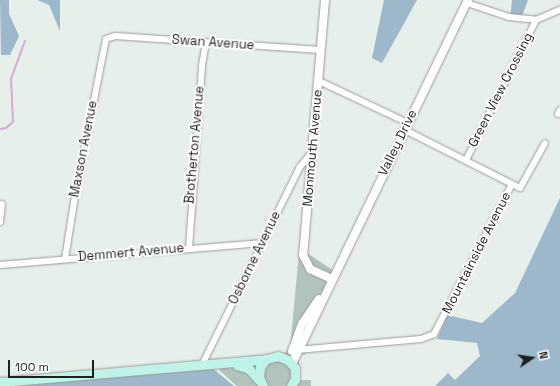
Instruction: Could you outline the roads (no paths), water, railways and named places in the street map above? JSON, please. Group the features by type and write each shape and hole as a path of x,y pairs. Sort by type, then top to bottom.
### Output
{"main road":[{"path":"0,382 224,363 266,359 275,356 283,357 292,364 296,376 291,386"},
{"path":"261,383 259,370 266,359"},
{"path":"224,363 248,369 261,383"}],"street":[{"name":"Monmouth Avenue","path":"325,0 303,257 310,269 330,282"},
{"path":"467,1 509,18 536,20 560,10"},
{"name":"Valley Drive","path":"292,364 297,350 407,127 467,1"},
{"name":"Green View Crossing","path":"466,160 536,20"},
{"name":"Swan Avenue","path":"106,39 115,36 321,50"},
{"name":"Maxson Avenue","path":"65,259 74,202 106,39"},
{"name":"Brotherton Avenue","path":"189,248 202,65 206,43"},
{"path":"319,81 512,184"},
{"name":"Mountainside Avenue","path":"297,350 421,339 434,334 512,184 520,188 545,143"},
{"name":"Osborne Avenue","path":"202,365 300,166 312,152"},
{"path":"0,222 2,204"},
{"name":"Demmert Avenue","path":"0,265 262,243"},
{"name":"Valley Drive","path":"283,357 293,350 302,324 330,282"}],"waterway":[{"path":"0,129 6,128 13,122 11,79 25,41"}]}
